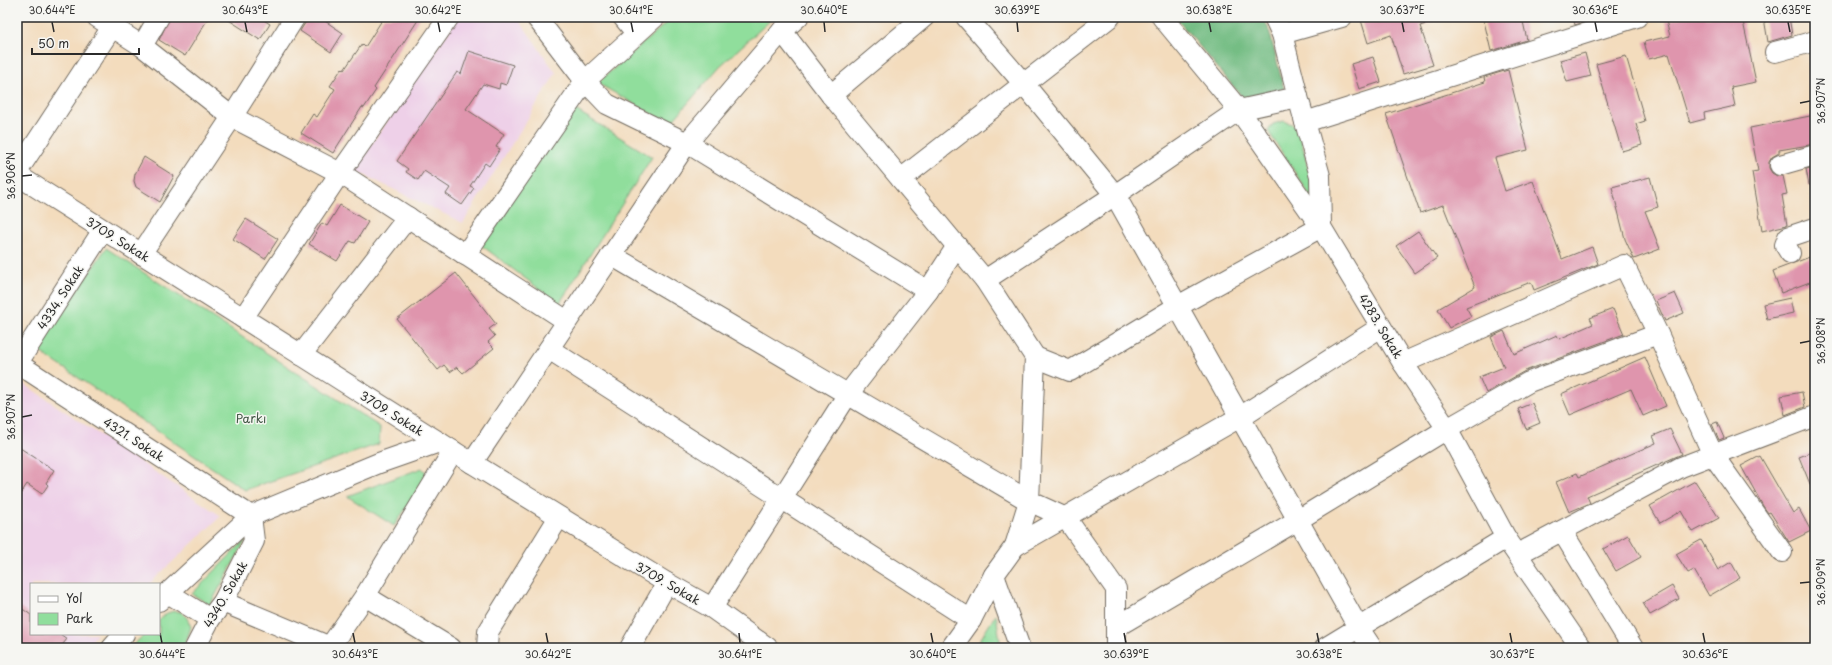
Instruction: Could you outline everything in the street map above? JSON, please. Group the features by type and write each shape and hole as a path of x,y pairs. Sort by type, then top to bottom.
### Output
{"street":[{"path":"142,46 159,17"},
{"path":"141,254 232,117 295,17"},
{"path":"244,318 340,173 448,17"},
{"path":"536,17 584,81 607,104 687,143 928,291"},
{"path":"623,17 636,33"},
{"path":"465,255 584,81 655,17"},
{"path":"472,463 687,143 782,31 798,17"},
{"path":"831,96 924,17"},
{"path":"966,17 1024,84 1115,195 1358,627 1372,648"},
{"path":"901,179 1110,17"},
{"name":"4283. Sokak","path":"1162,17 1239,110 1320,227 1403,363 1447,429 1506,538 1518,554 1573,645"},
{"path":"1035,357 1070,371 1178,306 1320,227 1320,176 1278,26 1342,17"},
{"path":"1304,122 1637,17"},
{"path":"17,172 105,22 142,46 232,117 340,173 567,321"},
{"path":"782,31 831,96 986,280 1035,357 1029,501 1015,546 994,574 971,620 952,648"},
{"path":"1775,52 1815,41"},
{"path":"986,280 1115,195 1239,110 1298,98"},
{"path":"1780,165 1815,155"},
{"name":"3709. Sokak","path":"17,175 472,463 667,583 712,608 768,648"},
{"path":"301,355 408,217"},
{"path":"1790,253 1784,246 1788,237 1815,228"},
{"name":"4334. Sokak","path":"17,363 103,230"},
{"path":"712,608 848,394 928,291 957,246"},
{"path":"612,255 1029,501 1066,518 1116,589 1116,648"},
{"path":"1403,363 1624,265 1658,334 1713,455 1782,552"},
{"path":"1015,546 1240,417 1381,327"},
{"path":"1116,627 1298,520 1447,429 1529,382 1658,334"},
{"path":"549,349 971,620"},
{"name":"4321. Sokak","path":"17,363 251,516"},
{"path":"1518,554 1681,467 1815,416"},
{"path":"210,619 164,597 251,516 379,463 446,446"},
{"path":"223,602 330,647 365,596 446,446"},
{"name":"4340. Sokak","path":"195,648 210,619 223,602 254,541 251,516"},
{"path":"488,648 488,632 559,517"},
{"path":"1562,531 1633,648"},
{"path":"1325,648 1506,538"},
{"path":"994,574 1020,648"},
{"path":"630,648 667,583"},
{"path":"365,596 451,648"},
{"path":"112,648 123,635"}],"shaded area":[{"path":"458,17 517,17 556,73 463,223 354,170"},
{"path":"18,380 221,516 150,583 30,583 30,635 96,635 86,648 17,648"}],"green space":[{"path":"673,17 774,17 720,66 670,124 597,83"},
{"path":"1175,17 1263,17 1269,30 1284,89 1243,98"},
{"path":"574,109 652,157 559,304 481,245"},
{"path":"1284,121 1297,126 1314,187 1315,203 1268,131 1273,124"},
{"name":"Parkı","path":"106,248 380,427 379,444 245,490 37,350"},
{"path":"422,468 426,472 425,480 394,526 347,496"},
{"path":"247,538 210,605 192,594"},
{"path":"175,611 181,612 187,618 191,627 182,648 130,648 144,635 160,635 160,619 167,613"},
{"path":"996,614 1001,648 975,648"}],"building":[{"path":"170,17 209,17 185,56 159,40"},
{"path":"224,17 259,17 270,24 260,40"},
{"path":"309,17 319,17 343,33 331,52 300,31"},
{"path":"384,17 420,17 374,88 376,90 364,108 362,107 333,153 301,133 313,114 317,117 335,89 330,86 342,68 344,70 362,44 365,47"},
{"path":"1368,17 1439,17 1440,19 1420,26 1433,65 1403,74 1391,35 1368,43 1361,20"},
{"path":"1483,17 1522,17 1527,40 1491,51"},
{"path":"1573,17 1599,17 1575,25"},
{"path":"1683,17 1742,17 1756,82 1731,87 1735,106 1704,113 1705,119 1690,123 1669,54 1649,59 1644,42 1670,36 1666,21"},
{"path":"1789,17 1792,35 1768,42 1764,18"},
{"path":"469,51 513,65 506,85 500,83 499,89 483,84 466,109 504,134 496,147 500,149 489,166 485,163 470,186 474,188 462,205 446,194 450,188 424,171 418,180 406,172 408,169 397,161 457,72 461,74"},
{"path":"1585,53 1591,76 1567,82 1560,60"},
{"path":"1626,56 1645,121 1636,124 1642,145 1622,151 1596,64"},
{"path":"1373,57 1381,82 1359,89 1351,64"},
{"path":"1508,70 1528,150 1495,158 1505,191 1533,181 1562,259 1592,247 1598,264 1534,290 1531,282 1466,307 1471,316 1449,328 1438,309 1475,287 1443,205 1420,213 1386,114 1485,82 1484,77"},
{"path":"1815,115 1815,144 1779,150 1779,153 1772,157 1769,162 1769,168 1772,173 1777,176 1783,176 1787,194 1782,195 1787,225 1762,231 1752,172 1758,171 1750,128"},
{"path":"144,157 174,176 160,202 136,187 134,181 135,174"},
{"path":"1815,167 1815,185 1809,185 1806,169"},
{"path":"1650,177 1658,207 1645,211 1660,249 1634,259 1625,239 1612,187"},
{"path":"340,205 368,222 355,243 350,241 337,261 309,244 322,223 327,226"},
{"path":"246,219 278,239 265,259 233,239"},
{"path":"1418,231 1437,258 1415,273 1396,246"},
{"path":"1815,255 1815,280 1781,293 1773,271"},
{"path":"456,273 496,324 489,329 495,336 488,342 494,348 463,373 457,367 450,372 444,365 438,370 397,319"},
{"path":"1675,293 1684,313 1665,321 1656,301"},
{"path":"1790,298 1793,313 1767,319 1763,304"},
{"path":"1613,309 1624,334 1525,371 1486,393 1479,377 1504,367 1491,337 1504,331 1514,354 1557,335 1559,339 1593,324 1590,318"},
{"path":"1645,357 1666,406 1643,416 1631,389 1570,415 1561,394"},
{"path":"1802,392 1805,407 1785,415 1781,396"},
{"path":"1532,403 1540,423 1526,429 1518,409"},
{"path":"1717,422 1724,438 1719,440 1712,424"},
{"path":"1670,429 1682,454 1587,496 1590,503 1569,512 1556,482 1577,473 1579,477 1656,443 1653,436"},
{"path":"17,446 54,470 46,483 48,485 42,494 27,484 17,499"},
{"path":"1815,451 1815,496 1799,457"},
{"path":"1760,456 1793,513 1799,509 1811,531 1789,542 1770,512 1768,513 1763,506 1741,466"},
{"path":"1695,481 1719,518 1693,532 1681,511 1660,523 1650,506"},
{"path":"1628,535 1641,557 1616,571 1603,549"},
{"path":"1701,540 1718,570 1731,562 1740,578 1709,596 1694,570 1688,573 1676,554"},
{"path":"1672,586 1679,599 1650,615 1643,603"},
{"path":"17,605 30,614 30,635 61,635 67,639 60,648 17,648"}]}
